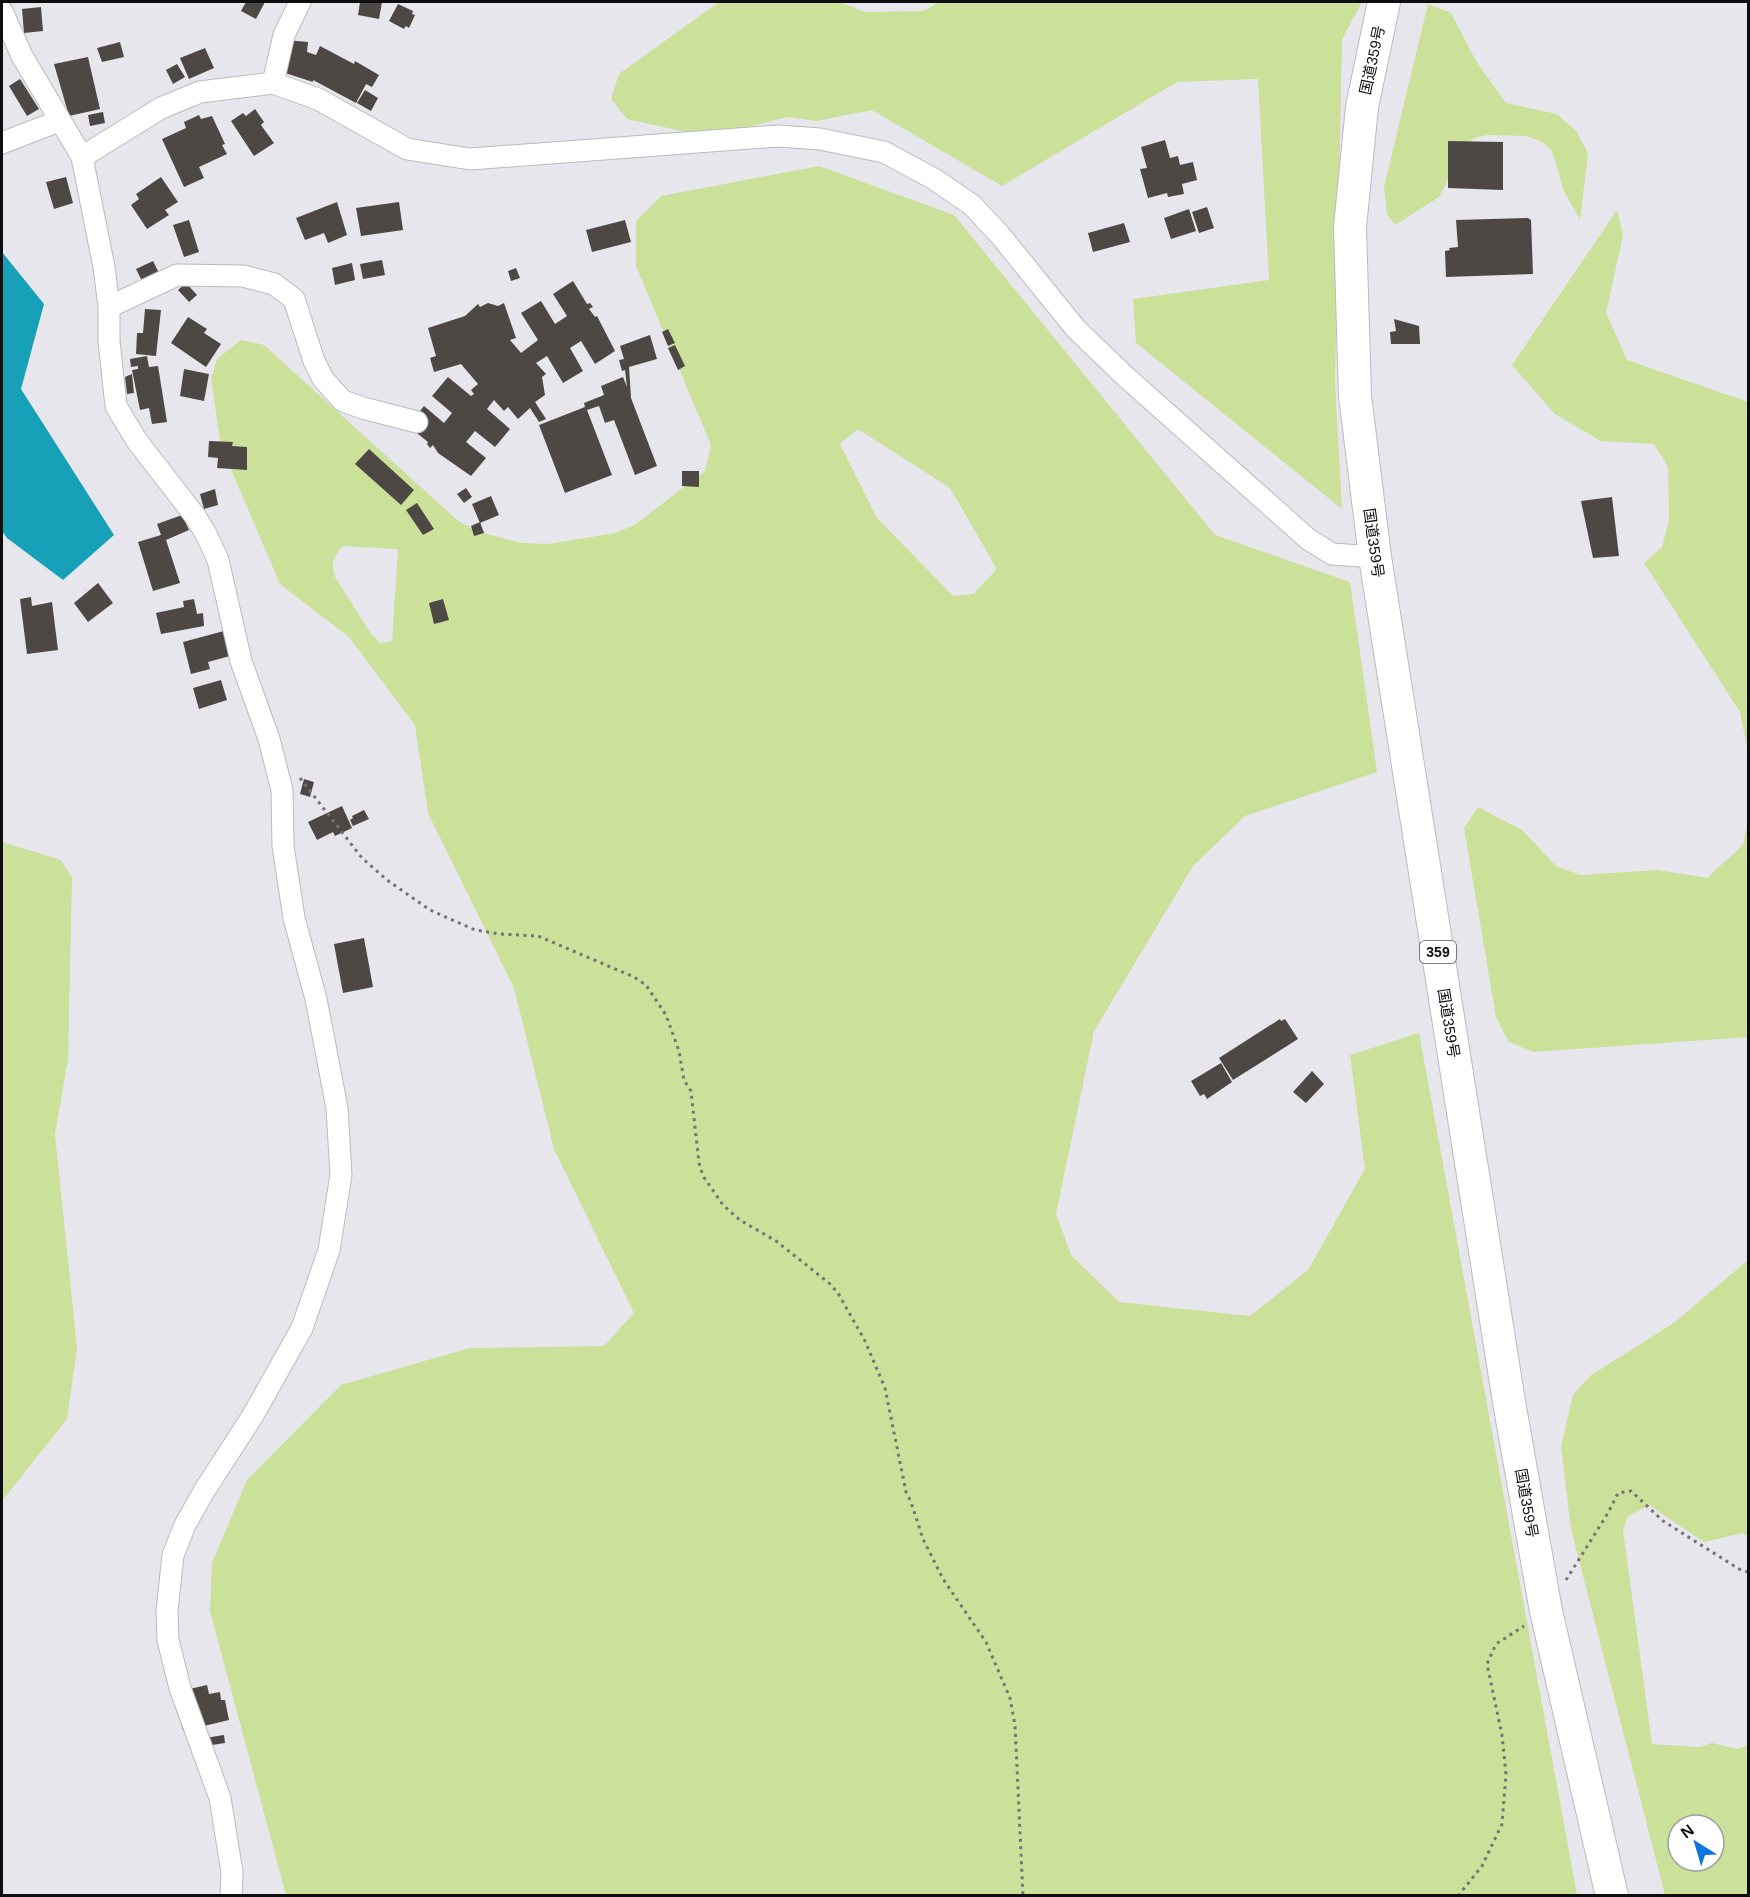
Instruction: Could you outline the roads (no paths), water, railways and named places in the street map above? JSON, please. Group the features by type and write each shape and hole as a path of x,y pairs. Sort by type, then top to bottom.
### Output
{"highway":[{"name":"国道359号","path":"1384,2 1362,107 1350,227 1355,396 1375,557 1509,1402 1546,1611 1612,1896"}],"street":[{"path":"273,83 284,35 300,2"},
{"path":"2,11 22,56 82,157 104,267 116,406 137,441 195,516 218,560 241,661 270,739 282,790 283,846 294,918 316,999 337,1108 341,1175 328,1251 302,1328 252,1417 204,1491 185,1525 173,1555 167,1611 168,1640 180,1688 220,1798 232,1872 231,1896"},
{"path":"82,157 162,108 200,92 273,83 318,99 407,148 470,159 778,136 820,139 884,152 934,179 972,205 1000,235 1076,329 1126,377 1308,539 1332,554 1375,557"},
{"path":"2,144 59,121"},
{"path":"109,307 177,275 243,276 274,284 294,300 314,361 323,379 343,401 417,422"}],"water":[{"path":"2,252 44,304 21,389 114,535 63,580 7,538 2,531"}]}
